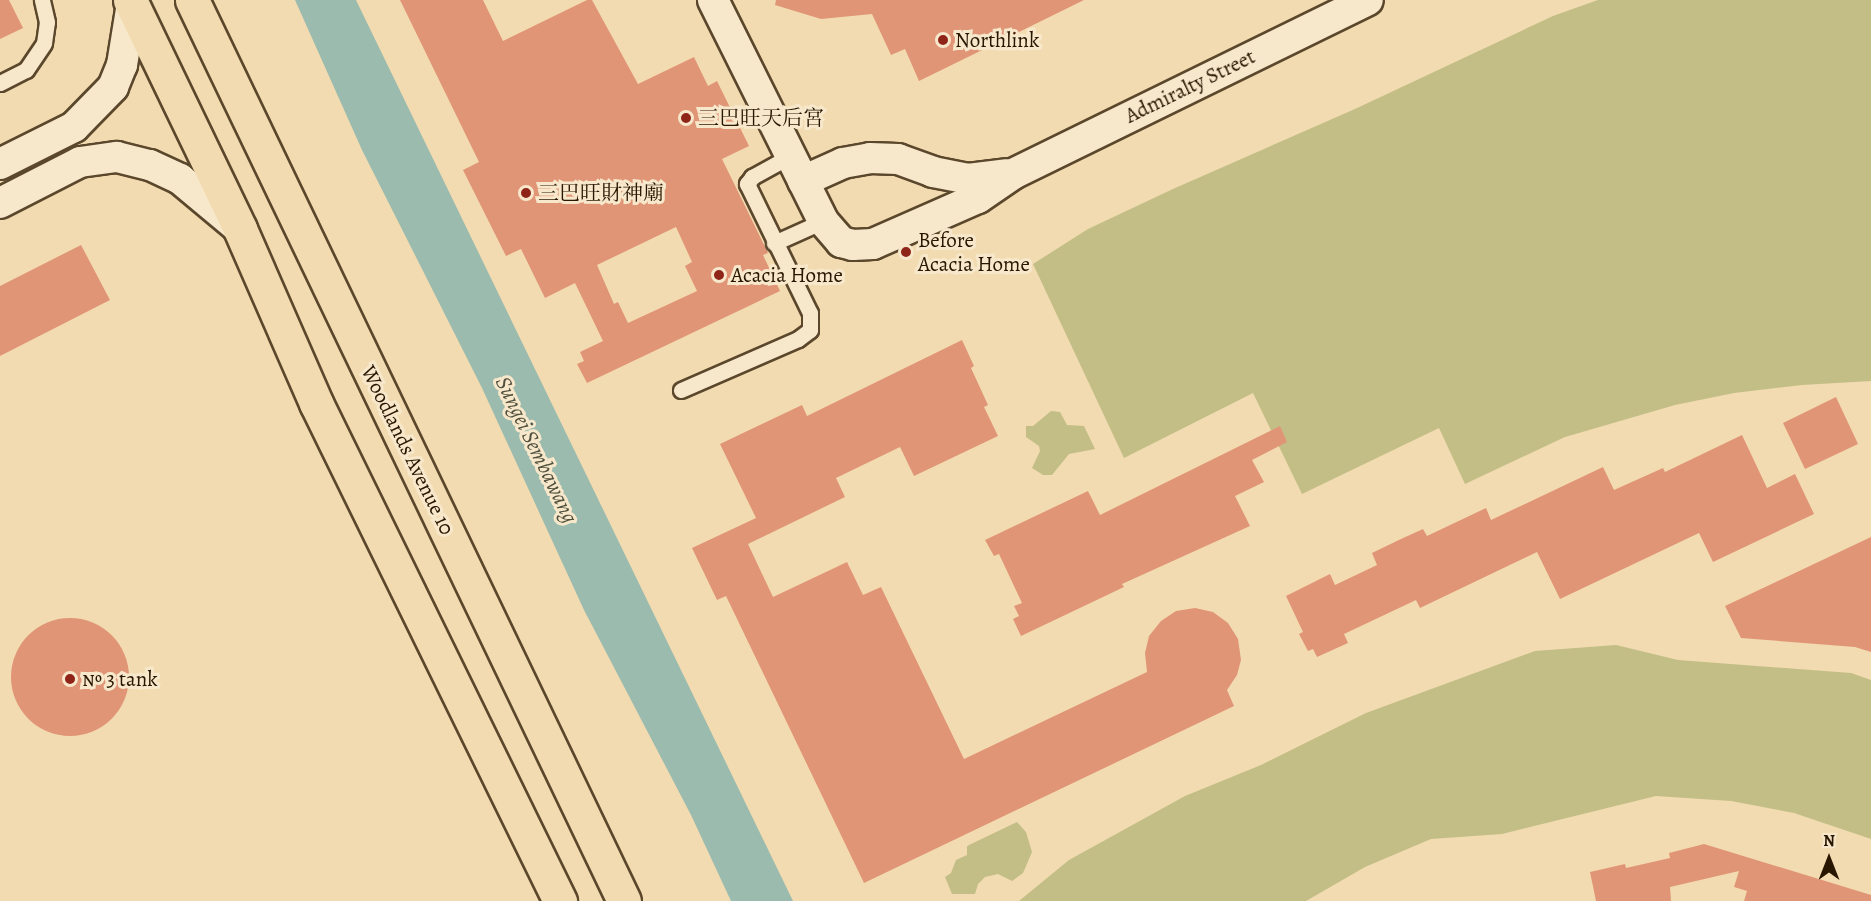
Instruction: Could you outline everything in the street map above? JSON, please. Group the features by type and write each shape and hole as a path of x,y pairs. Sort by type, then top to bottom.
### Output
{"main road":[{"name":"Woodlands Avenue 10","path":"192,0 624,901"},
{"path":"131,2 240,229 316,403 560,901"}],"street":[{"name":"Admiralty Street","path":"713,0 823,221 841,242 853,245 873,244 978,198 1013,174 1368,0"},
{"path":"0,164 74,127 113,87 122,65 131,2"},
{"path":"0,203 80,162 117,157 150,165 180,179 240,229"},
{"name":"Admiralty Street","path":"797,169 870,158 898,159 933,172 968,179 1013,174"}],"lane":[{"path":"0,83 26,70 45,43 47,22 42,0"},
{"path":"681,390 798,339 810,330 810,313 747,184 752,177 797,169"},
{"path":"774,243 823,221"}],"shaded area":[{"path":"1598,0 1871,0 1871,381 1802,385 1734,393 1675,405 1565,437 1465,484 1439,428 1302,494 1253,393 1124,458 1033,264 1088,229 1173,189 1355,109 1553,16"},
{"path":"1051,411 1060,412 1067,425 1084,426 1095,449 1069,454 1052,475 1043,475 1032,468 1040,451 1039,446 1026,437 1026,426 1033,426"},
{"path":"1616,645 1678,660 1851,673 1871,680 1871,839 1794,813 1731,801 1656,796 1502,834 1431,839 1365,867 1306,901 1019,901 1069,860 1185,796 1261,765 1366,713 1535,651"},
{"path":"1017,822 1026,832 1032,852 1023,873 1012,881 998,874 985,877 978,884 975,894 952,894 945,877 951,873 956,860 967,855 967,846"}],"water":[{"name":"Sungei Sembawang","path":"295,0 356,0 793,901 731,901 691,815 584,610 482,388 362,150"}],"building":[{"path":"0,0 9,0 23,28 0,39"},
{"path":"400,0 483,0 503,41 587,0 592,0 638,84 694,57 708,86 717,81 749,146 722,159 768,253 763,255 780,291 587,383 577,364 584,361 580,352 603,341 575,283 545,298 521,249 506,256 463,170 479,162","holes":["676,227 692,262 685,266 697,291 628,323 618,302 614,304 597,265"]},
{"name":"Northlink","path":"776,0 1084,0 919,81 905,49 891,55 872,14 821,19 775,5"},
{"path":"81,245 110,300 0,356 0,286"},
{"path":"962,340 974,366 971,368 988,405 984,407 998,436 914,476 900,447 836,478 845,497 748,544 773,597 847,562 863,595 881,587 964,759 1147,672 1145,653 1149,636 1161,621 1176,611 1195,608 1213,612 1228,623 1238,639 1241,660 1237,675 1227,690 1234,706 864,883 726,596 717,600 692,548 756,518 720,444 802,405 807,416"},
{"path":"1836,397 1858,444 1805,469 1783,423"},
{"path":"1280,426 1287,442 1252,460 1264,482 1235,496 1250,526 1122,584 1124,587 1021,636 1013,619 1019,616 1014,606 1022,603 999,554 994,556 985,540 1088,491 1100,515"},
{"path":"1742,435 1767,488 1795,474 1814,514 1713,562 1699,533 1560,599 1537,552 1420,608 1416,600 1344,634 1348,643 1317,657 1313,649 1308,651 1299,634 1303,632 1286,596 1330,574 1335,585 1377,565 1372,553 1423,529 1427,536 1486,508 1491,520 1603,467 1614,490 1663,468 1665,472"},
{"path":"1871,537 1871,652 1855,647 1741,638 1725,606"},
{"name":"№ 3 tank","path":"70,618 93,622 112,635 125,654 129,677 125,700 112,719 93,732 70,736 47,732 28,719 15,700 11,677 15,654 28,635 47,622"},
{"path":"1704,844 1871,895 1871,901 1744,901 1747,891 1734,887 1739,871 1670,887 1671,901 1596,901 1590,872 1625,864 1626,868 1670,858 1669,853"}],"place":[{"name":"Northlink","path":"943,40"},
{"name":"三巴旺天后宮","path":"686,118"},
{"name":"三巴旺財神廟","path":"526,193"},
{"name":"Before Acacia Home","path":"906,252"},
{"name":"Acacia Home","path":"719,275"},
{"name":"№ 3 tank","path":"70,679"}]}
